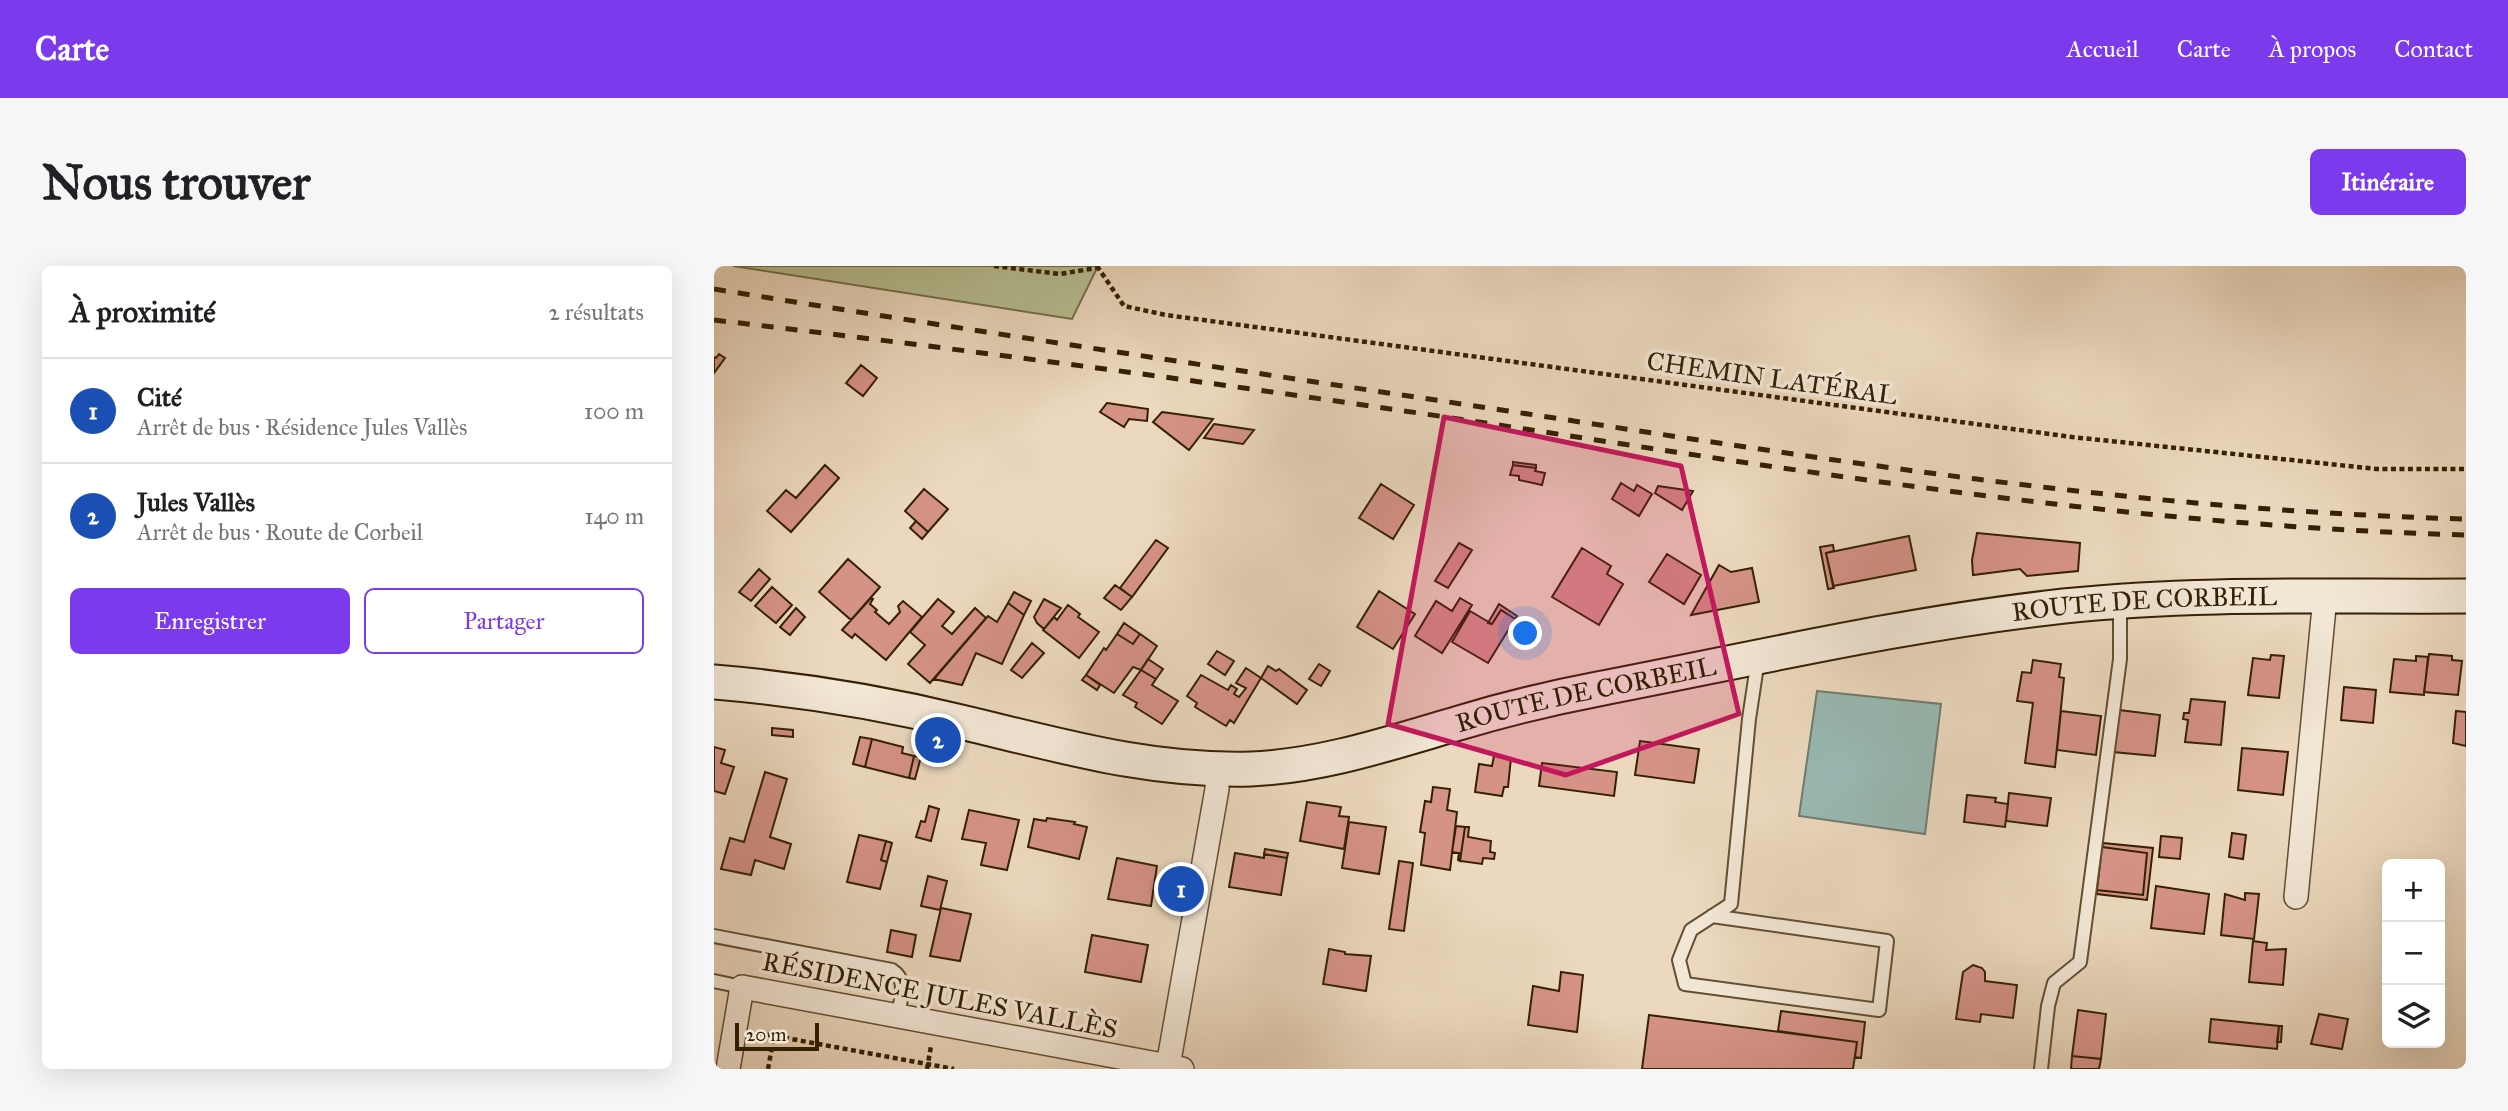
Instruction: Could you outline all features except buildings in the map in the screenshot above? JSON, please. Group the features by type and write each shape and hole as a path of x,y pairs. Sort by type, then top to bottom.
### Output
{"main road":[{"name":"ROUTE DE CORBEIL","path":"714,682 805,691 906,710 1044,744 1128,760 1217,769 1262,768 1381,748 1461,722 1541,701 1906,629 2065,606 2198,598 2466,596"}],"street":[{"path":"2296,897 2325,597"},
{"name":"RÉSIDENCE JULES VALLÈS","path":"728,1069 742,986 1176,1068 1217,789 1217,769"}],"lane":[{"path":"2041,1069 2048,1006 2054,983 2080,962 2120,659 2120,602"},
{"path":"1713,916 1887,941 1879,1010 1685,984 1679,960 1691,930 1731,904 1749,719 1758,658"},
{"path":"714,936 892,970 897,973 903,988 898,1014"},
{"path":"714,981 742,986"}],"path":[{"path":"994,266 1060,274 1097,267"},
{"name":"CHEMIN LATÉRAL","path":"1097,267 1124,306 1166,315 2072,438 2377,469 2466,469"},
{"path":"750,1032 954,1069"},
{"path":"768,1069 774,1036"}],"highlighted area":[{"path":"1444,417 1681,466 1739,714 1566,775 1388,724"}],"green space":[{"path":"733,266 1098,266 1072,319"}],"water":[{"path":"1817,691 1941,704 1925,834 1799,816"}],"railway":[{"path":"714,289 1891,468 2120,496 2350,514 2466,519"},
{"path":"714,320 1193,381 1971,494 2218,521 2466,535"}],"place":[{"name":"Jules Vallès","path":"938,740"},
{"name":"Cité","path":"1181,889"}]}
